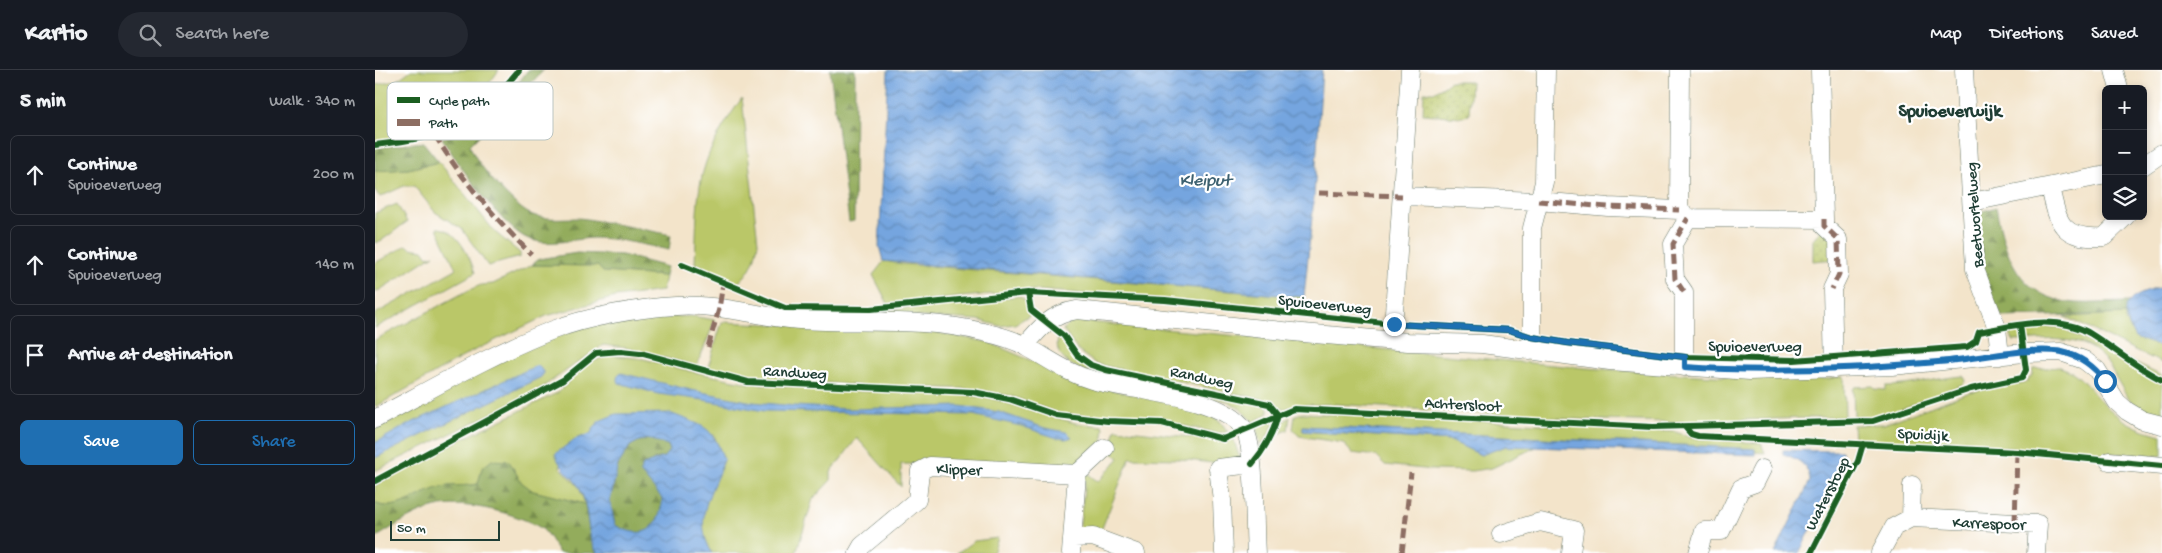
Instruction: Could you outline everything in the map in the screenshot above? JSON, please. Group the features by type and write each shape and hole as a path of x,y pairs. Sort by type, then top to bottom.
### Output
{"street":[{"path":"1394,314 1410,70"},
{"path":"1529,351 1532,337 1532,228 1544,182 1546,70"},
{"path":"1680,70 1683,214 1673,244 1675,279 1684,292 1685,367"},
{"path":"1820,70 1825,226 1838,239 1839,274 1832,289 1834,368"},
{"name":"Beetwortelweg","path":"1964,70 1975,269 1997,328 2000,356"},
{"path":"2114,70 2118,85"},
{"path":"2147,167 2162,153"},
{"path":"1972,202 2102,176"},
{"path":"2050,187 2057,217 2068,231 2083,238 2104,237 2121,220"},
{"path":"1402,196 1538,201 1683,214 1825,219"},
{"name":"Randweg","path":"375,419 475,365 555,329 618,314 678,306 801,320 938,324 985,332 1025,346 1066,371 1085,378 1201,402 1223,410 1244,429 1250,446 1252,464"},
{"name":"Spuioeverweg","path":"1025,346 1047,321 1062,312 1077,310 1408,342 1482,344 1610,362 1750,371 1893,366 2054,351 2076,357 2097,370 2117,402 2127,411 2142,420 2162,425"},
{"path":"1105,448 1077,474 1073,545 1093,538 1108,548 1136,553"},
{"path":"2109,461 2162,466"},
{"path":"1224,553 1223,500 1218,468 1252,464 1256,553"},
{"name":"Klipper","path":"858,553 862,546 917,500 920,471 930,466 1077,474"},
{"path":"1698,553 1704,531 1721,531 1741,488 1755,483 1762,469"},
{"path":"1880,553 1894,527 1911,518 1912,485"},
{"name":"Karrespoor","path":"1911,518 2038,524 2036,553"},
{"path":"1501,534 1540,522 1574,530 1571,553"}],"green space":[{"path":"411,70 499,70 490,82 391,82 396,81"},
{"path":"528,70 544,70 532,82 519,82"},
{"path":"830,70 855,70 854,221 849,222"},
{"path":"1451,81 1471,81 1469,114 1463,117 1423,114 1424,92 1434,92"},
{"path":"387,83 387,140 389,140 375,142 375,85"},
{"path":"742,98 758,243 752,265 738,283 695,263 697,212 702,174 717,137"},
{"path":"443,140 475,140 470,145 486,172 514,202 530,214 544,218 587,219 671,235 669,250 602,238 553,242 529,239 518,233 507,223 481,194"},
{"path":"423,142 439,162 408,169 375,171 375,148"},
{"path":"439,162 495,232 520,253 520,257 488,266 462,229 435,212 414,186 404,186 380,197 375,191 375,171 408,169"},
{"path":"397,204 407,222 375,243 375,213"},
{"path":"1996,207 2004,242 2010,257 2017,271 2027,283 2040,293 2075,303 2130,302 2126,314 2002,317 1986,284 1976,213"},
{"path":"437,228 451,233 462,244 475,273 375,328 375,314 456,269"},
{"path":"1823,228 1834,238 1836,259 1813,261 1813,239"},
{"path":"407,245 410,248 423,250 428,257 434,255 375,293 375,263"},
{"path":"577,253 622,255 667,267 665,276 603,272 598,266 532,265 539,259"},
{"path":"884,261 1304,297 1299,311 1036,290 888,304 873,275"},
{"path":"532,265 598,266 603,272 665,276 662,291 616,297 546,316 475,350 375,407 375,340 469,290 481,285 493,284"},
{"path":"1019,296 1025,300 1032,314 1015,324 1000,326 978,320 890,315 885,310"},
{"path":"2126,314 2126,321 2135,338 2162,347 2162,363 2065,317"},
{"path":"692,316 715,320 697,366 626,348 603,345 537,391 375,471 375,458 541,377 543,373 538,366 409,424 375,443 375,430 498,360 582,327 647,318"},
{"path":"1077,321 1585,368 1730,377 1829,379 1844,376 1845,417 1671,422 1569,419 1335,404 1301,405 1283,409 1266,400 1096,364 1078,351 1063,330 1070,323"},
{"path":"722,322 928,331 988,342 1085,384 1194,408 1220,421 1228,432 1216,433 1153,419 1061,414 1011,396 974,389 870,386 771,379 711,370 709,364"},
{"path":"2058,327 2162,376 2162,419 2145,413 2138,408 2125,393 2104,358 2087,346 2060,340 2013,341 2007,329"},
{"path":"1059,335 1079,359 1100,371 1267,406 1269,413 1253,422 1239,408 1228,401 1103,376 1083,370 1067,362 1061,356 1057,347"},
{"path":"611,355 644,359 689,371 749,383 830,390 967,395 990,398 1075,423 1103,426 1102,443 1080,466 901,464 901,487 857,438 831,472 831,480 813,499 796,553 712,553 703,528 703,516 709,494 724,460 714,435 599,421 590,434 575,439 560,467 579,487 585,504 533,491 521,482 509,461 482,468 478,484 444,487 407,502 390,506 382,506 375,503 375,485 448,446 559,392 578,371 590,362"},
{"path":"2059,367 2067,369 2078,376 2107,407 2121,418 2136,427 2162,435 2162,456 1854,440 1853,425 1884,424 1970,392 2026,382 2032,375 2033,369"},
{"path":"1963,376 1966,380 1963,384 1884,416 1854,417 1853,389 1855,387 1873,386 1874,389 1886,390 1886,386"},
{"path":"1303,413 1676,432 1692,438 1761,443 1765,453 1755,452 1755,449 1722,447 1303,426 1303,431 1451,441 1481,455 1506,446 1536,447 1492,468 1472,471 1433,470 1385,465 1376,456 1352,453 1343,443 1299,436 1293,429 1295,415"},
{"path":"1290,417 1288,430 1273,436 1279,425"},
{"path":"1271,421 1274,424 1261,448 1256,427"},
{"path":"1116,429 1189,437 1233,438 1240,458 1212,463 1180,459 1130,458 1098,538 1079,532 1086,472 1098,482 1119,458 1109,451"},
{"path":"649,439 668,445 670,450 664,457 654,459 653,486 662,498 661,514 649,530 640,534 626,531 615,525 610,501 618,465 630,446 639,441"},
{"path":"492,460 509,461 521,482 533,491 585,504 591,543 597,553 559,553 544,530 531,523 493,510 453,505 423,511 375,538 375,503 382,506 390,506 407,502 438,488 478,484 482,468"},
{"path":"998,538 993,553 957,553 974,541"}],"water":[{"name":"Kleiput","path":"888,70 1322,70 1314,197 1304,297 883,261 879,246"},
{"path":"2162,287 2162,347 2135,338 2129,326 2126,309 2134,298"},
{"path":"538,365 544,373 541,377 375,458 375,443 409,424"},
{"path":"621,373 691,390 753,402 848,409 960,406 999,412 1045,428 1066,432 1072,437 1066,439 1057,438 1021,426 973,415 764,411 658,394 619,383 617,377"},
{"path":"670,413 699,424 715,439 724,460 706,506 704,517 706,541 712,553 597,553 593,545 580,489 561,465 555,454 575,439 590,434 599,421 616,414","holes":["649,439 668,445 670,450 664,457 643,465 640,472 662,498 661,509 654,525 649,530 642,532 625,530 615,525 610,501 618,465 630,446 639,441"]},
{"path":"1303,426 1755,449 1755,455 1506,446 1481,455 1451,441 1303,431"},
{"path":"1783,450 1842,451 1844,465 1799,553 1775,553 1810,481 1804,466 1797,460 1783,454"}],"marked path":[{"path":"438,140 479,198 531,254"},
{"path":"1319,193 1402,196"},
{"path":"1538,201 1608,207 1679,210"},
{"path":"1684,292 1675,279 1673,244 1688,218"},
{"path":"1824,219 1824,226 1838,239 1839,274 1832,289"},
{"path":"708,347 719,309 723,283"},
{"path":"2015,523 2017,452"},
{"path":"1402,553 1411,473"}],"cycle path":[{"path":"509,82 519,70"},
{"path":"375,145 411,140"},
{"path":"682,265 785,308 871,309 1028,293 1031,310 1064,336 1077,355 1091,365 1106,370 1269,404 1278,415 1268,441 1252,464"},
{"path":"1028,293 1165,300 1394,324 1509,330 1532,337 1567,343 1685,357 1794,360 1967,347 1976,341 1979,332 2021,324 2065,324 2091,334 2162,380"},
{"name":"Achtersloot","path":"375,481 563,380 596,353 621,351 640,353 748,382 973,392 1009,399 1056,415 1108,421 1162,423 1223,439 1294,409 1653,427 1873,421 1971,389 2022,378 2026,370 2020,325"},
{"name":"Spuidijk","path":"1685,427 1691,434 1698,436 2017,452 2162,466"},
{"name":"Waterstoep","path":"1811,553 1858,461 1863,444"}],"district":[{"name":"Spuioeverwijk","path":"1950,110"}],"route":[{"path":"1394,324 1509,330 1532,337 1567,343 1685,357 1685,367 1750,371 1893,366 2054,351 2084,360 2097,370 2105,381"}]}
